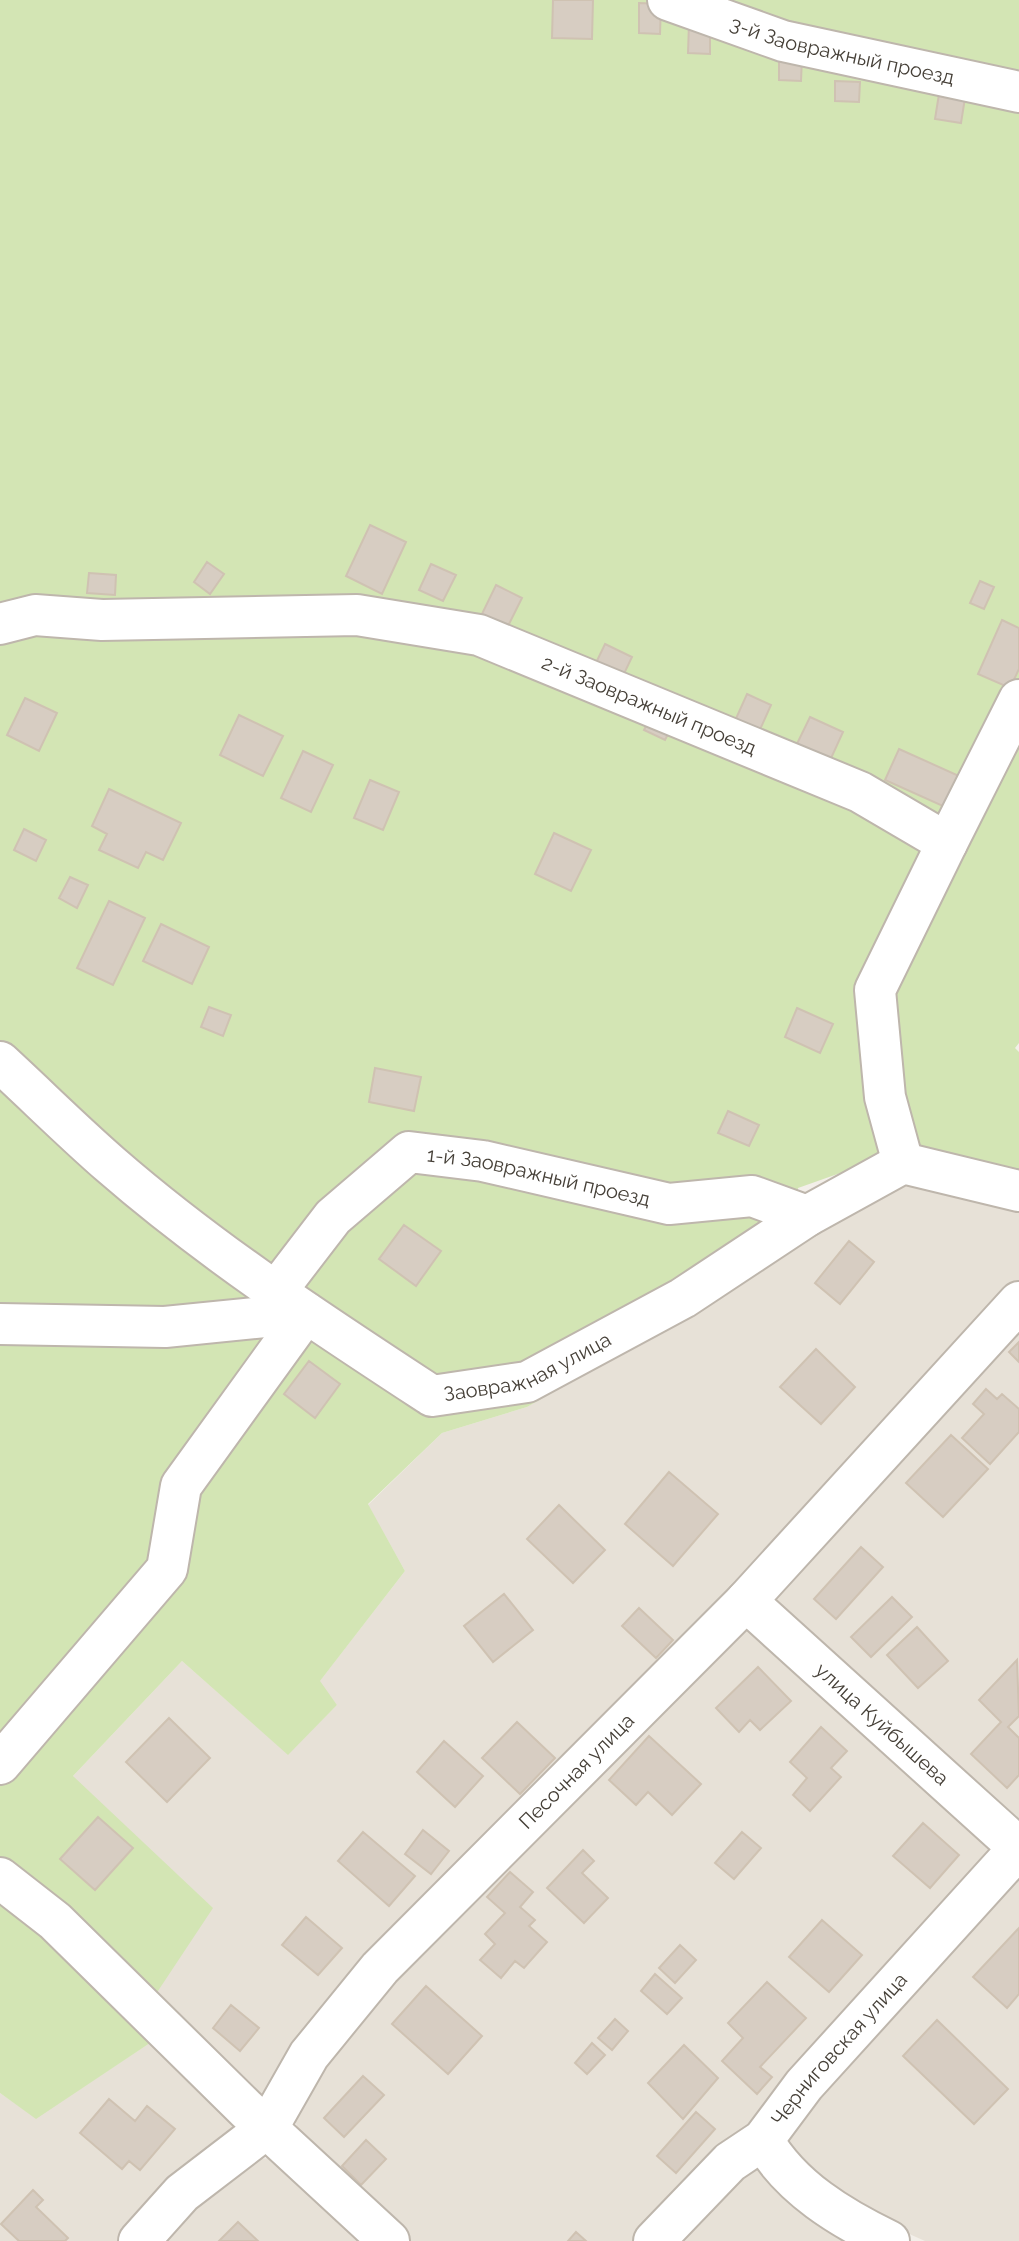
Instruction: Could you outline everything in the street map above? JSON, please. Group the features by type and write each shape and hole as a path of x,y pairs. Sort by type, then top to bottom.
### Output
{"street":[{"name":"3-й Заовражный проезд","path":"668,0 783,41 1019,92"},
{"name":"2-й Заовражный проезд","path":"0,624 35,615 102,620 357,615 479,635 860,792 947,843"},
{"path":"1019,700 875,990 885,1097 903,1163 1019,1191"},
{"name":"Заовражная улица","path":"0,1062 112,1166 209,1243 432,1396 527,1382 683,1298 807,1216 903,1163"},
{"name":"1-й Заовражный проезд","path":"291,1302 333,1217 409,1152 483,1161 669,1204 752,1196 807,1216"},
{"path":"0,1324 165,1327 291,1302"},
{"path":"0,1764 167,1569 181,1486 291,1302"},
{"name":"Песочная улица","path":"139,2241 182,2193 268,2127 309,2055 380,1968 746,1601 1019,1302"},
{"name":"улица Куйбышева","path":"746,1601 1019,1848"},
{"name":"Черниговская улица","path":"654,2241 730,2162 763,2140 804,2085 1019,1848"},
{"path":"0,1878 55,1921 389,2241"},
{"path":"763,2140 774,2159 819,2202 889,2241"}],"shaded area":[{"path":"895,1176 1019,1201 1019,1281 273,2094 251,2101 152,2000 73,1776 182,1661 288,1754 337,1705 319,1682 405,1571 368,1505 442,1433 527,1407"},
{"path":"1019,1324 1019,1822 776,1613 775,1593"},
{"path":"760,1627 999,1854 640,2241 405,2241 301,2141 294,2116 337,2041 531,1838 736,1633"},
{"path":"1019,1875 1019,2241 925,2241 880,2221 831,2193 788,2148 785,2134"},
{"path":"159,2037 238,2116 237,2130 171,2183 118,2241 0,2241 0,2093 36,2118"},
{"path":"270,2158 372,2241 148,2241 247,2160"},
{"path":"761,2164 861,2241 667,2241 737,2169"}],"green space":[{"path":"0,0 1019,0 1019,1043 1015,1048 1019,1052 1019,1177 911,1148 798,1188 798,1236 687,1316 527,1407 442,1433 368,1504 405,1571 320,1681 337,1705 288,1755 182,1661 73,1776 213,1908 152,2000 159,2037 36,2119 0,2093"}],"building":[{"path":"553,0 593,0 592,39 552,38"},
{"path":"639,3 661,4 660,34 639,33"},
{"path":"689,24 710,24 710,54 688,53"},
{"path":"779,57 802,58 801,81 779,80"},
{"path":"835,81 860,82 859,102 835,101"},
{"path":"939,94 965,98 961,123 935,119"},
{"path":"370,525 406,542 382,594 346,576"},
{"path":"207,562 224,574 210,594 194,582"},
{"path":"431,564 456,575 443,601 419,590"},
{"path":"89,573 116,575 115,595 87,593"},
{"path":"980,581 994,587 984,609 970,603"},
{"path":"496,585 522,598 507,628 481,616"},
{"path":"1002,620 1019,628 1019,669 1010,688 978,674"},
{"path":"605,644 632,657 621,680 594,667"},
{"path":"747,694 771,705 758,734 734,723"},
{"path":"25,698 57,713 39,751 7,735"},
{"path":"239,715 283,736 263,776 220,755"},
{"path":"810,717 843,732 827,767 793,752"},
{"path":"650,718 671,728 665,740 644,730"},
{"path":"899,749 959,776 945,807 885,780"},
{"path":"303,751 333,765 311,812 281,798"},
{"path":"370,780 399,792 383,830 354,818"},
{"path":"109,789 181,823 163,860 146,852 138,868 99,850 107,834 92,826"},
{"path":"24,829 46,840 36,861 14,850"},
{"path":"554,833 591,850 571,891 535,874"},
{"path":"70,877 88,885 77,908 59,898"},
{"path":"109,901 145,918 113,985 77,968"},
{"path":"161,924 209,947 192,984 143,961"},
{"path":"209,1007 231,1015 223,1036 201,1027"},
{"path":"797,1008 833,1024 820,1053 785,1037"},
{"path":"375,1068 421,1077 414,1111 369,1102"},
{"path":"728,1111 759,1125 749,1146 718,1133"},
{"path":"404,1225 441,1251 416,1286 379,1259"},
{"path":"849,1241 874,1262 840,1304 815,1283"},
{"path":"1019,1342 1019,1362 1009,1352"},
{"path":"816,1349 855,1387 821,1424 780,1387"},
{"path":"309,1361 340,1384 315,1418 284,1394"},
{"path":"986,1389 997,1399 1002,1394 1019,1409 1019,1432 990,1464 962,1438 984,1414 973,1404"},
{"path":"951,1435 988,1469 943,1517 906,1483"},
{"path":"669,1472 718,1514 673,1566 625,1524"},
{"path":"559,1505 605,1550 573,1583 527,1539"},
{"path":"861,1547 883,1567 836,1619 814,1599"},
{"path":"504,1594 533,1630 493,1662 464,1626"},
{"path":"892,1597 912,1617 871,1657 851,1637"},
{"path":"639,1608 673,1640 656,1658 622,1626"},
{"path":"917,1627 948,1661 918,1688 887,1655"},
{"path":"1017,1660 1019,1716 1008,1727 1019,1738 1019,1775 1007,1788 971,1754 1001,1722 979,1700"},
{"path":"758,1667 791,1701 760,1730 750,1720 739,1732 716,1708"},
{"path":"169,1718 210,1758 167,1802 126,1762"},
{"path":"517,1722 555,1758 520,1794 482,1758"},
{"path":"821,1727 847,1751 831,1768 841,1777 810,1811 793,1795 807,1778 790,1762"},
{"path":"649,1736 701,1784 672,1815 648,1792 636,1805 609,1780"},
{"path":"444,1741 483,1776 455,1807 417,1772"},
{"path":"98,1817 133,1848 95,1890 60,1859"},
{"path":"923,1823 959,1855 930,1888 893,1856"},
{"path":"423,1830 449,1851 431,1874 405,1854"},
{"path":"363,1832 415,1876 389,1906 338,1861"},
{"path":"742,1832 761,1848 734,1879 715,1863"},
{"path":"583,1850 594,1861 582,1873 608,1898 584,1923 547,1888"},
{"path":"510,1872 533,1892 520,1907 535,1920 529,1926 547,1942 524,1968 515,1961 501,1978 480,1960 495,1944 485,1934 505,1913 487,1897"},
{"path":"306,1917 342,1948 318,1975 282,1945"},
{"path":"822,1920 862,1955 829,1992 789,1957"},
{"path":"1019,1928 1019,1994 1007,2008 973,1977"},
{"path":"680,1945 696,1960 675,1983 659,1968"},
{"path":"655,1974 682,1998 667,2014 641,1991"},
{"path":"767,1982 806,2018 760,2067 772,2077 757,2094 722,2061 743,2038 728,2023"},
{"path":"426,1986 482,2036 448,2074 392,2024"},
{"path":"231,2005 259,2028 240,2051 213,2028"},
{"path":"615,2019 628,2031 612,2050 598,2038"},
{"path":"937,2020 1008,2089 974,2124 903,2056"},
{"path":"592,2043 605,2055 587,2074 575,2063"},
{"path":"684,2045 718,2078 683,2119 648,2083"},
{"path":"363,2076 384,2095 344,2137 324,2118"},
{"path":"109,2099 135,2121 147,2106 175,2129 140,2170 129,2161 122,2169 80,2133"},
{"path":"696,2112 715,2129 676,2173 657,2156"},
{"path":"366,2140 386,2159 361,2185 342,2166"},
{"path":"33,2190 43,2200 36,2207 68,2238 65,2241 19,2241 1,2224"},
{"path":"238,2222 258,2241 219,2241"},
{"path":"576,2232 586,2241 568,2241"}]}
